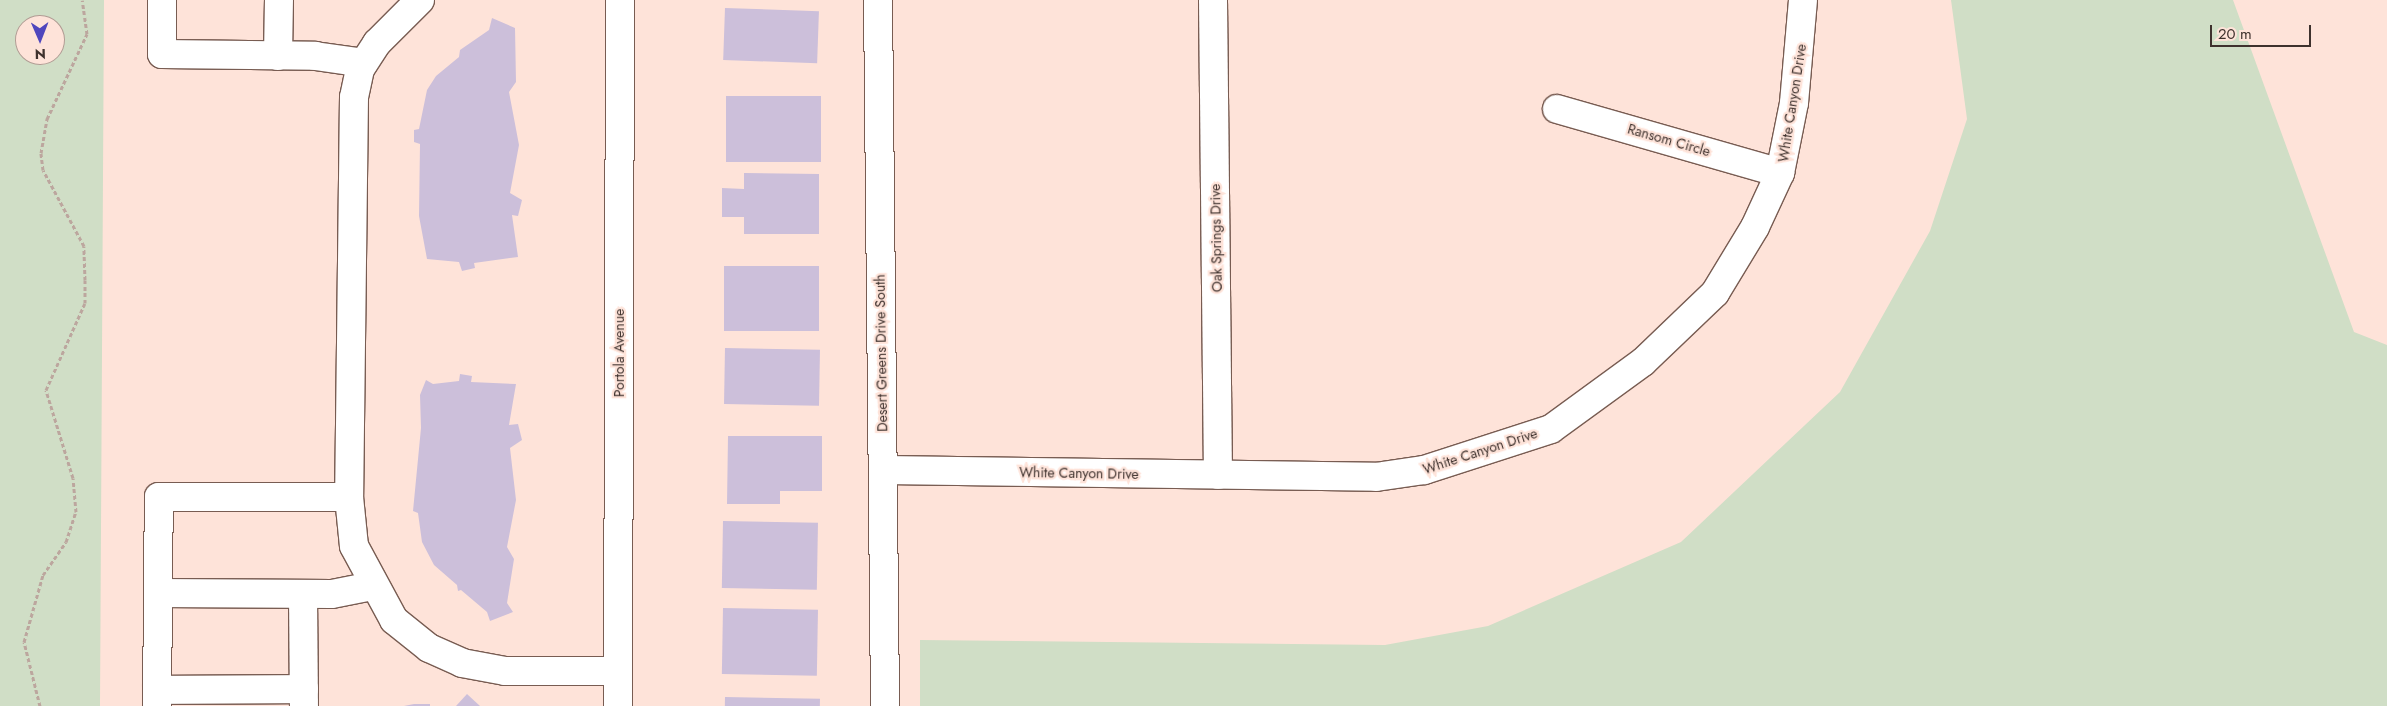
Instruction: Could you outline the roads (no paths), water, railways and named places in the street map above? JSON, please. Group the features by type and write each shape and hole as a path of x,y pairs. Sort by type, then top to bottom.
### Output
{"street":[{"path":"162,0 162,54 278,56 364,63"},
{"path":"278,56 279,0"},
{"path":"420,0 403,13 364,63 354,97 349,497 354,546 372,586 394,620 428,648 462,663 505,671 618,672"},
{"name":"Portola Avenue","path":"618,706 620,0"},
{"name":"Desert Greens Drive South","path":"878,0 885,470 885,706"},
{"name":"Oak Springs Drive","path":"1213,0 1218,475"},
{"name":"White Canyon Drive","path":"885,470 1376,477 1424,470 1551,429 1643,362 1715,293 1755,227 1780,173 1796,94 1804,0"},
{"name":"Ransom Circle","path":"1557,109 1780,173"},
{"path":"303,594 304,698 157,698 159,498 349,497"},
{"path":"158,593 303,594 372,586"}]}
